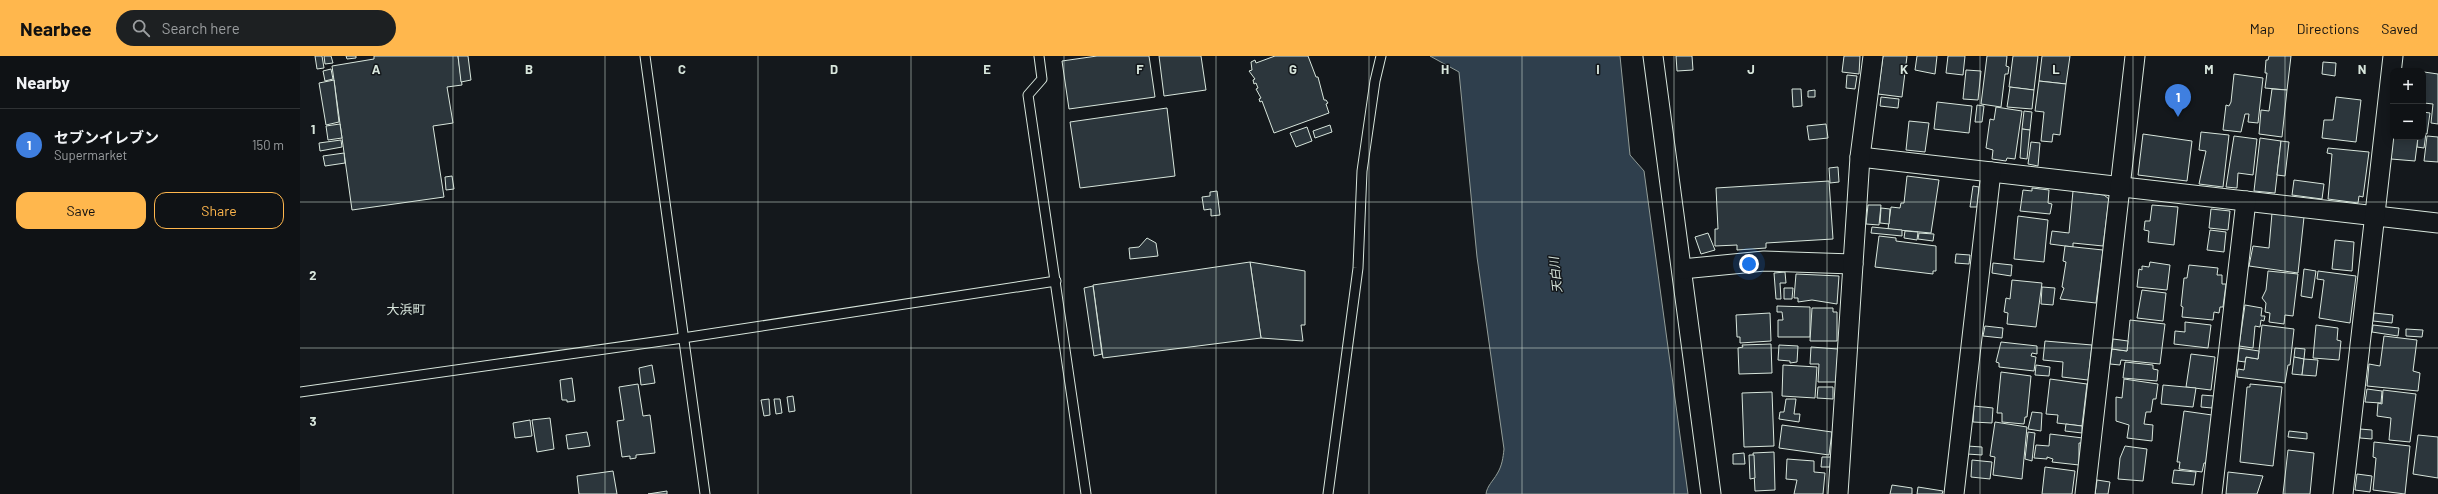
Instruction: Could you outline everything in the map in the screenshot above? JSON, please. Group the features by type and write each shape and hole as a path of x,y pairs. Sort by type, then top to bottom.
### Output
{"street":[{"path":"1653,56 1711,494"},
{"path":"1838,494 1860,157 1873,56"},
{"path":"2085,494 2135,56"},
{"path":"2343,494 2393,56"},
{"path":"1860,157 2120,186 2374,217 2438,223"},
{"path":"1954,494 1991,172"},
{"path":"2212,494 2246,201"},
{"path":"1682,269 1764,261 1853,264"}],"lane":[{"path":"645,56 705,494"},
{"path":"1039,56 1042,79 1028,95 1086,494"},
{"path":"1328,494 1358,268 1362,171 1375,81 1382,56"},
{"path":"300,392 684,338 1056,281"}],"water":[{"name":"天白川","path":"1430,56 1620,56 1630,155 1644,171 1688,494 1486,494 1500,468 1504,449 1477,257 1459,72"}],"building":[{"path":"315,56 322,56 324,68 317,69"},
{"path":"324,56 331,56 333,63 325,64"},
{"path":"346,56 356,56 356,58 347,59"},
{"path":"374,56 458,56 462,85 447,87 453,123 433,126 444,197 352,210 332,66 374,59"},
{"path":"458,56 468,56 471,80 461,82"},
{"path":"1097,56 1149,56 1155,97 1069,109 1062,61"},
{"path":"1159,56 1201,56 1206,90 1164,96"},
{"path":"1275,56 1308,56 1316,77 1318,77 1324,100 1328,103 1326,104 1329,113 1274,133 1262,101 1260,102 1259,99 1261,98 1256,89 1258,88 1256,83 1254,84 1253,80 1255,79 1249,71 1252,70 1251,62 1255,60 1256,63"},
{"path":"1676,56 1692,56 1693,70 1677,71"},
{"path":"1844,56 1860,56 1859,74 1842,72"},
{"path":"1883,56 1907,56 1902,97 1878,94"},
{"path":"1917,56 1937,56 1935,74 1915,70"},
{"path":"1948,56 1965,56 1963,75 1946,73"},
{"path":"1987,56 2007,56 2006,66 2009,67 2008,74 2005,74 2001,107 1981,104"},
{"path":"2013,56 2038,56 2034,90 2009,87"},
{"path":"2042,56 2070,56 2066,84 2039,81"},
{"path":"2269,56 2291,56 2287,90 2265,88 2267,73 2265,73 2266,60 2268,60"},
{"path":"2323,62 2336,63 2335,76 2322,74"},
{"path":"331,69 333,79 325,81 323,71"},
{"path":"1966,70 1981,71 1978,100 1963,99"},
{"path":"2426,72 2438,74 2438,124 2431,123 2433,104 2426,103"},
{"path":"2234,74 2263,78 2258,123 2248,122 2249,114 2245,114 2241,132 2223,130 2226,105 2229,106 2231,102"},
{"path":"1847,75 1857,76 1855,89 1846,88"},
{"path":"334,80 339,122 326,125 319,83"},
{"path":"2039,81 2066,84 2060,135 2053,134 2052,142 2041,141 2044,112 2035,111"},
{"path":"2010,87 2034,90 2032,109 2007,107"},
{"path":"1792,89 1801,89 1802,106 1793,107"},
{"path":"2272,89 2287,90 2282,137 2259,134 2261,110 2269,111"},
{"path":"1815,90 1815,97 1808,97 1808,91"},
{"path":"1881,97 1899,99 1898,108 1880,106"},
{"path":"2336,97 2361,100 2356,142 2322,138 2324,120 2333,120"},
{"path":"1937,102 1972,106 1969,133 1934,129"},
{"path":"1977,105 1984,106 1982,122 1975,122"},
{"path":"1996,107 2022,111 2015,159 2007,158 2006,161 1992,159 1993,150 1986,148 1990,119 1994,120"},
{"path":"1167,108 1175,176 1080,188 1070,122"},
{"path":"2024,111 2032,112 2030,130 2022,129"},
{"path":"2426,112 2430,113 2426,134"},
{"path":"1909,121 1929,123 1925,152 1906,150"},
{"path":"340,124 342,138 328,140 326,126"},
{"path":"1826,124 1828,138 1809,140 1807,126"},
{"path":"1330,125 1332,132 1315,138 1313,131"},
{"path":"1307,127 1312,141 1296,147 1290,133"},
{"path":"2022,129 2030,130 2027,159 2020,158"},
{"path":"2201,132 2229,135 2223,187 2199,184 2206,151 2199,150"},
{"path":"2143,134 2192,141 2187,181 2138,175"},
{"path":"2234,136 2257,139 2253,175 2238,173 2237,188 2226,187"},
{"path":"2427,136 2438,137 2438,162 2424,161"},
{"path":"2260,138 2281,141 2275,193 2254,191"},
{"path":"341,140 342,147 320,151 319,143"},
{"path":"2393,140 2418,140 2415,161 2391,159"},
{"path":"2418,140 2425,140 2424,148 2417,147"},
{"path":"2281,141 2289,142 2285,176 2277,175"},
{"path":"2031,142 2040,143 2038,166 2028,164"},
{"path":"2328,148 2369,152 2363,197 2359,196 2358,203 2328,199 2332,154 2327,153"},
{"path":"344,153 345,163 325,166 323,156"},
{"path":"1838,167 1839,182 1830,183 1829,168"},
{"path":"452,176 454,189 446,190 445,177"},
{"path":"1907,176 1939,180 1931,233 1888,229 1891,207 1900,208 1901,203 1904,203"},
{"path":"2294,180 2324,184 2322,199 2292,195"},
{"path":"1829,181 1833,239 1766,243 1766,248 1737,250 1737,245 1715,246 1715,229 1718,229 1716,188"},
{"path":"1973,186 1979,187 1977,207 1970,207"},
{"path":"2032,188 2049,190 2048,203 2052,204 2050,214 2020,211 2023,190 2032,191"},
{"path":"1217,191 1220,215 1211,216 1211,209 1204,210 1202,197 1210,196 1210,192"},
{"path":"2073,191 2104,195 2109,199 2103,246 2073,243 2073,247 2050,244 2052,231 2069,233"},
{"path":"1868,205 1881,205 1879,225 1866,224"},
{"path":"2152,205 2178,207 2174,245 2148,242 2149,231 2144,230 2145,221 2150,221"},
{"path":"1881,208 1890,209 1889,224 1880,223"},
{"path":"2211,209 2230,211 2228,230 2209,228"},
{"path":"2272,213 2304,217 2298,273 2249,266 2253,246 2269,248"},
{"path":"2018,216 2048,220 2044,262 2014,259"},
{"path":"1872,227 1902,230 1902,236 1871,233"},
{"path":"2210,230 2226,232 2224,252 2207,250"},
{"path":"1905,231 1918,232 1917,240 1904,238"},
{"path":"1708,233 1715,250 1701,254 1695,237"},
{"path":"1919,233 1934,234 1933,241 1918,239"},
{"path":"1879,236 1896,238 1896,241 1936,246 1936,271 1933,271 1933,274 1875,267"},
{"path":"1147,238 1156,243 1158,256 1130,259 1129,248 1139,247"},
{"path":"2335,240 2354,242 2352,271 2332,269"},
{"path":"2065,246 2103,250 2096,303 2060,299 2064,288 2062,287 2066,262 2063,261"},
{"path":"1956,254 1970,255 1969,264 1955,263"},
{"path":"1250,262 1305,271 1305,325 1301,325 1303,341 1261,338"},
{"path":"1250,262 1261,338 1103,358 1093,285"},
{"path":"2150,262 2170,265 2167,290 2137,287 2139,269 2142,270 2142,266 2149,267"},
{"path":"1993,263 2012,265 2011,276 1992,273"},
{"path":"2189,265 2218,268 2217,275 2222,275 2222,284 2226,284 2223,307 2220,307 2219,313 2214,312 2213,320 2182,317 2183,307 2181,306 2184,278 2187,278"},
{"path":"2304,269 2316,271 2312,298 2301,296"},
{"path":"2268,271 2298,274 2293,316 2285,315 2284,324 2269,322 2270,313 2265,312 2266,303 2262,298 2266,290"},
{"path":"2318,271 2356,276 2350,323 2319,318 2324,280 2317,279"},
{"path":"1785,272 1786,283 1780,283 1781,299 1776,299 1774,273"},
{"path":"1796,274 1839,276 1837,304 1812,300 1798,302 1798,298 1794,298"},
{"path":"2012,280 2042,283 2036,327 2007,324 2008,313 2004,312 2006,298 2010,299"},
{"path":"1093,286 1102,354 1094,356 1084,288"},
{"path":"2042,287 2055,288 2053,305 2041,304"},
{"path":"1784,288 1793,288 1792,299 1784,299"},
{"path":"2142,290 2166,293 2163,321 2137,318"},
{"path":"2245,305 2262,308 2261,316 2265,316 2264,321 2261,320 2260,327 2255,326 2253,348 2239,346"},
{"path":"1777,306 1810,307 1810,337 1778,337 1778,320 1783,320 1782,312 1777,312"},
{"path":"1812,308 1833,308 1833,312 1837,312 1837,341 1810,341"},
{"path":"1770,313 1771,341 1740,343 1740,337 1737,337 1736,315"},
{"path":"2374,313 2393,315 2392,323 2373,321"},
{"path":"2130,320 2165,324 2160,364 2121,360 2120,365 2110,364 2112,349 2127,351"},
{"path":"2185,322 2211,325 2208,348 2174,344 2175,331 2185,332"},
{"path":"2262,325 2294,329 2290,365 2288,365 2285,383 2237,377 2238,369 2244,370 2246,357 2258,359"},
{"path":"2316,325 2338,328 2337,340 2341,341 2339,360 2313,358"},
{"path":"2373,325 2399,328 2398,336 2372,332"},
{"path":"1985,326 2003,328 2002,338 1983,336"},
{"path":"2406,329 2423,330 2422,337 2406,336"},
{"path":"2384,336 2417,340 2413,371 2420,373 2418,391 2367,386 2369,364 2380,366"},
{"path":"2113,339 2128,341 2127,351 2112,349"},
{"path":"2045,341 2092,345 2088,380 2062,377 2063,362 2043,360"},
{"path":"2001,342 2037,346 2037,354 2032,353 2031,356 2036,357 2034,371 1999,367 1999,363 1996,362"},
{"path":"1771,344 1772,373 1739,374 1738,348 1743,347 1742,345"},
{"path":"1779,345 1798,346 1797,362 1790,363 1790,361 1778,360"},
{"path":"1811,347 1838,349 1836,382 1818,382 1819,364 1810,364"},
{"path":"2239,348 2259,351 2258,359 2246,357 2245,362 2238,361"},
{"path":"2295,348 2305,349 2304,359 2294,357"},
{"path":"2191,354 2215,357 2211,390 2186,387"},
{"path":"2294,357 2304,359 2302,375 2292,374"},
{"path":"2304,359 2318,360 2316,376 2302,375"},
{"path":"2125,362 2153,365 2153,369 2158,370 2157,381 2123,378"},
{"path":"652,365 655,383 641,385 639,368"},
{"path":"1783,365 1817,367 1815,398 1782,396"},
{"path":"2036,365 2050,367 2049,376 2035,375"},
{"path":"2001,372 2031,376 2027,417 2025,417 2024,424 2002,422 2002,413 1997,413"},
{"path":"572,378 575,401 567,402 567,400 562,400 560,380"},
{"path":"2050,379 2087,384 2082,426 2057,423 2058,415 2046,414"},
{"path":"2124,379 2158,384 2156,399 2153,399 2151,412 2146,412 2144,424 2153,425 2152,441 2127,438 2129,425 2116,421 2116,397 2122,398"},
{"path":"638,384 643,416 650,415 655,453 636,455 636,458 630,459 630,456 622,457 617,421 624,420 619,387"},
{"path":"2250,384 2282,387 2273,466 2240,462 2247,387 2250,387"},
{"path":"2163,385 2196,388 2193,407 2161,404"},
{"path":"1818,387 1833,387 1833,399 1817,398"},
{"path":"2367,389 2382,391 2381,403 2365,402"},
{"path":"2383,390 2416,394 2410,442 2389,440 2391,418 2377,416 2378,403 2382,404"},
{"path":"1772,392 1774,446 1744,447 1742,393"},
{"path":"2202,395 2214,396 2212,408 2201,407"},
{"path":"793,396 795,411 789,412 787,397"},
{"path":"769,399 770,415 764,416 761,400"},
{"path":"774,399 780,399 782,413 776,414"},
{"path":"1786,399 1796,399 1794,414 1800,414 1799,422 1779,419 1780,412 1784,412"},
{"path":"1974,406 1993,408 1992,423 1973,422"},
{"path":"2184,411 2212,415 2206,463 2204,463 2202,472 2179,469 2180,462 2177,462"},
{"path":"2032,412 2042,413 2041,431 2028,429"},
{"path":"550,418 554,449 537,452 532,420"},
{"path":"530,420 532,436 515,438 513,423"},
{"path":"1995,422 2027,427 2022,479 1993,475 1995,457 1990,456"},
{"path":"2066,424 2082,426 2082,433 2065,431"},
{"path":"1782,425 1832,432 1829,455 1779,448"},
{"path":"2360,429 2372,430 2372,439 2360,438"},
{"path":"2289,431 2307,433 2307,439 2288,437"},
{"path":"587,432 590,446 568,449 566,435"},
{"path":"2028,432 2035,433 2032,461 2025,459"},
{"path":"2050,434 2083,438 2082,443 2079,443 2079,465 2052,462 2053,459 2047,457 2047,459 2034,458 2036,445 2049,446"},
{"path":"2418,435 2438,437 2438,478 2413,474"},
{"path":"2374,442 2410,446 2405,494 2373,490 2376,458 2373,457"},
{"path":"1967,446 1982,447 1982,455 1967,454"},
{"path":"2125,446 2147,449 2143,481 2118,479 2120,458"},
{"path":"2288,450 2314,453 2310,494 2283,494"},
{"path":"1774,452 1775,490 1755,491 1753,453"},
{"path":"1744,453 1745,464 1733,464 1733,454"},
{"path":"1749,455 1754,455 1755,478 1750,479"},
{"path":"1822,457 1831,457 1830,467 1821,467"},
{"path":"1787,459 1814,461 1814,472 1825,473 1823,494 1794,494 1797,480 1786,479"},
{"path":"1972,460 1992,462 1990,479 1971,477"},
{"path":"2045,467 2075,471 2072,494 2042,494"},
{"path":"2174,470 2196,472 2194,485 2172,483"},
{"path":"613,471 617,494 579,494 577,476"},
{"path":"2228,472 2263,476 2257,494 2226,494"},
{"path":"2357,474 2372,476 2370,492 2355,490"},
{"path":"2097,480 2110,482 2108,494 2095,494"},
{"path":"1892,485 1912,488 1912,494 1890,494"},
{"path":"1918,487 1943,491 1942,494 1917,494"},
{"path":"667,491 667,494 648,494"}],"place":[{"name":"セブンイレブン","path":"2178,117"}],"district":[{"name":"大浜町","path":"406,309"}]}
